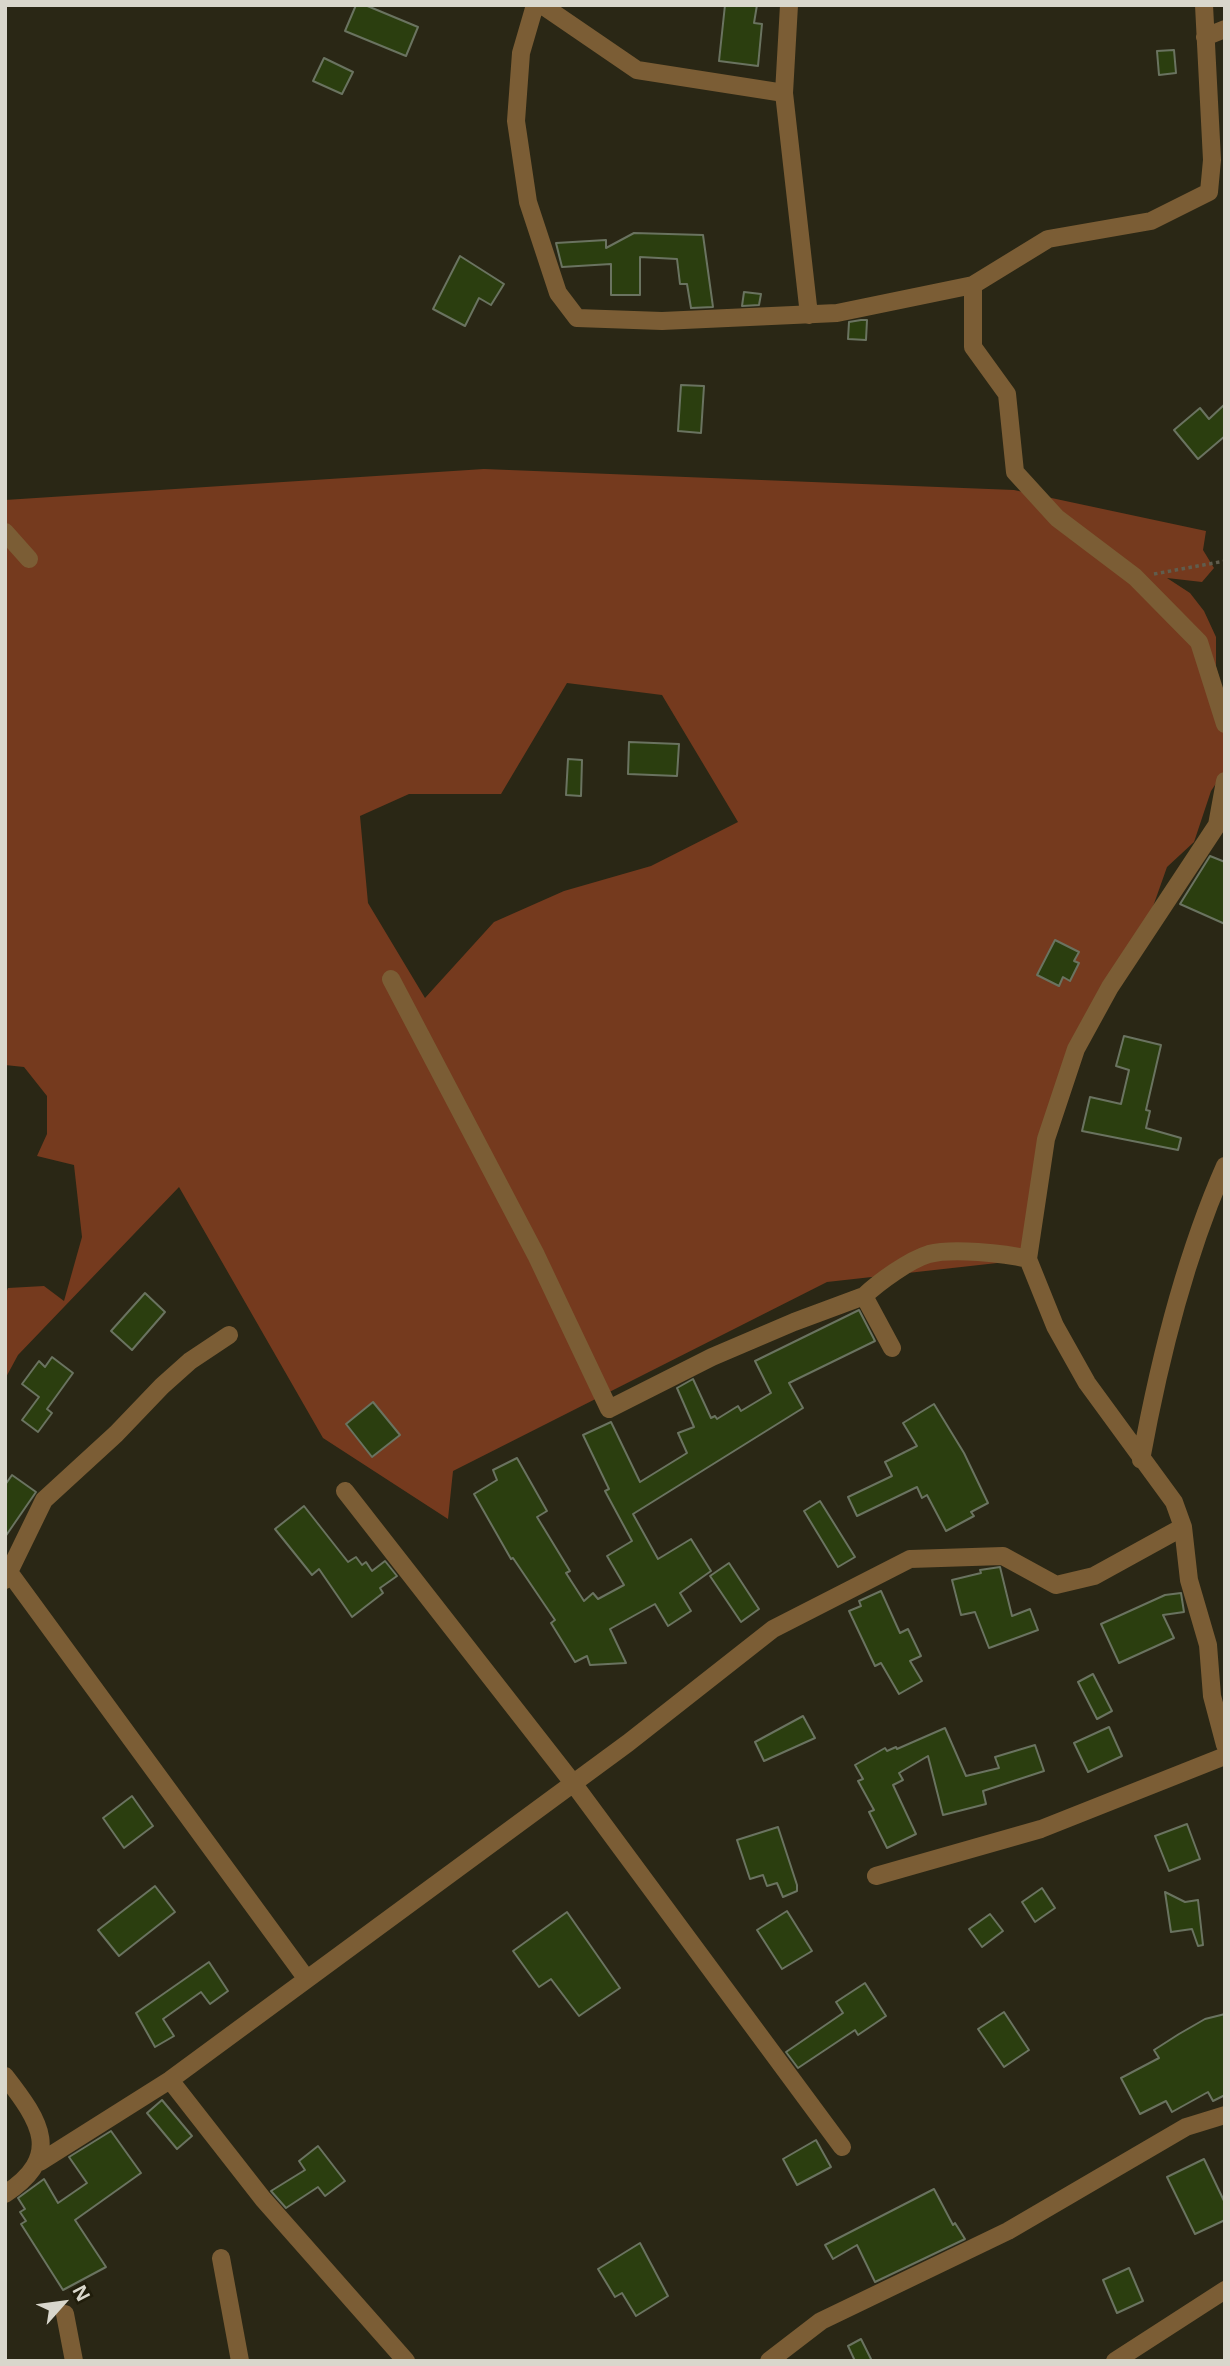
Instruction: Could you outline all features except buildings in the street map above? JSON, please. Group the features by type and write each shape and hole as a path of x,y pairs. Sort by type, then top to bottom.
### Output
{"street":[{"path":"535,5 521,53 516,121 528,202 558,293 577,318 662,321 836,313 973,285 1048,239 1151,221 1209,192 1212,160 1204,5"},
{"path":"542,5 637,70 784,93"},
{"path":"789,5 784,93 809,315"},
{"path":"1205,37 1225,29"},
{"path":"973,285 973,347 1007,394 1015,472 1056,518 1135,577 1199,642 1225,724"},
{"path":"5,532 29,559"},
{"path":"1225,781 1217,825 1110,987 1076,1049 1046,1139 1028,1259 1055,1326 1081,1372 1174,1502 1183,1527 1189,1580 1208,1646 1212,1696 1225,1745"},
{"path":"391,979 536,1255 609,1409 712,1357 864,1296 878,1282 929,1254 993,1252 1028,1259"},
{"path":"1142,1460 1155,1384 1205,1210 1225,1166"},
{"path":"864,1296 892,1348"},
{"path":"229,1335 190,1361 44,1500 7,1576 306,1978"},
{"path":"345,1491 573,1783 842,2147"},
{"path":"5,2194 23,2182 40,2162 170,2080 573,1783 772,1629 909,1559 1003,1556 1056,1585 1094,1576 1183,1527"},
{"path":"876,1876 1041,1829 1225,1756"},
{"path":"5,2076 41,2130 40,2162"},
{"path":"170,2080 263,2199 406,2361"},
{"path":"769,2361 821,2321 1008,2231 1186,2127 1225,2115"},
{"path":"222,2258 240,2361"},
{"path":"1115,2361 1225,2290"},
{"path":"65,2315 74,2361"}],"path":[{"path":"1135,577 1225,561"}],"shaded area":[{"path":"484,469 1014,490 1206,531 1203,550 1214,568 1202,582 1167,578 1190,593 1204,611 1216,637 1216,667 1225,697 1225,770 1211,791 1194,842 1167,867 1132,966 1079,1049 1038,1136 1029,1216 1033,1259 827,1282 453,1471 448,1519 323,1438 179,1187 18,1355 5,1379 5,1296 8,1288 44,1286 64,1301 82,1237 74,1165 37,1156 47,1134 47,1096 24,1067 5,1065 5,500","holes":["567,683 662,695 738,822 651,866 564,891 494,922 425,998 368,903 360,816 409,794 501,794"]}]}
